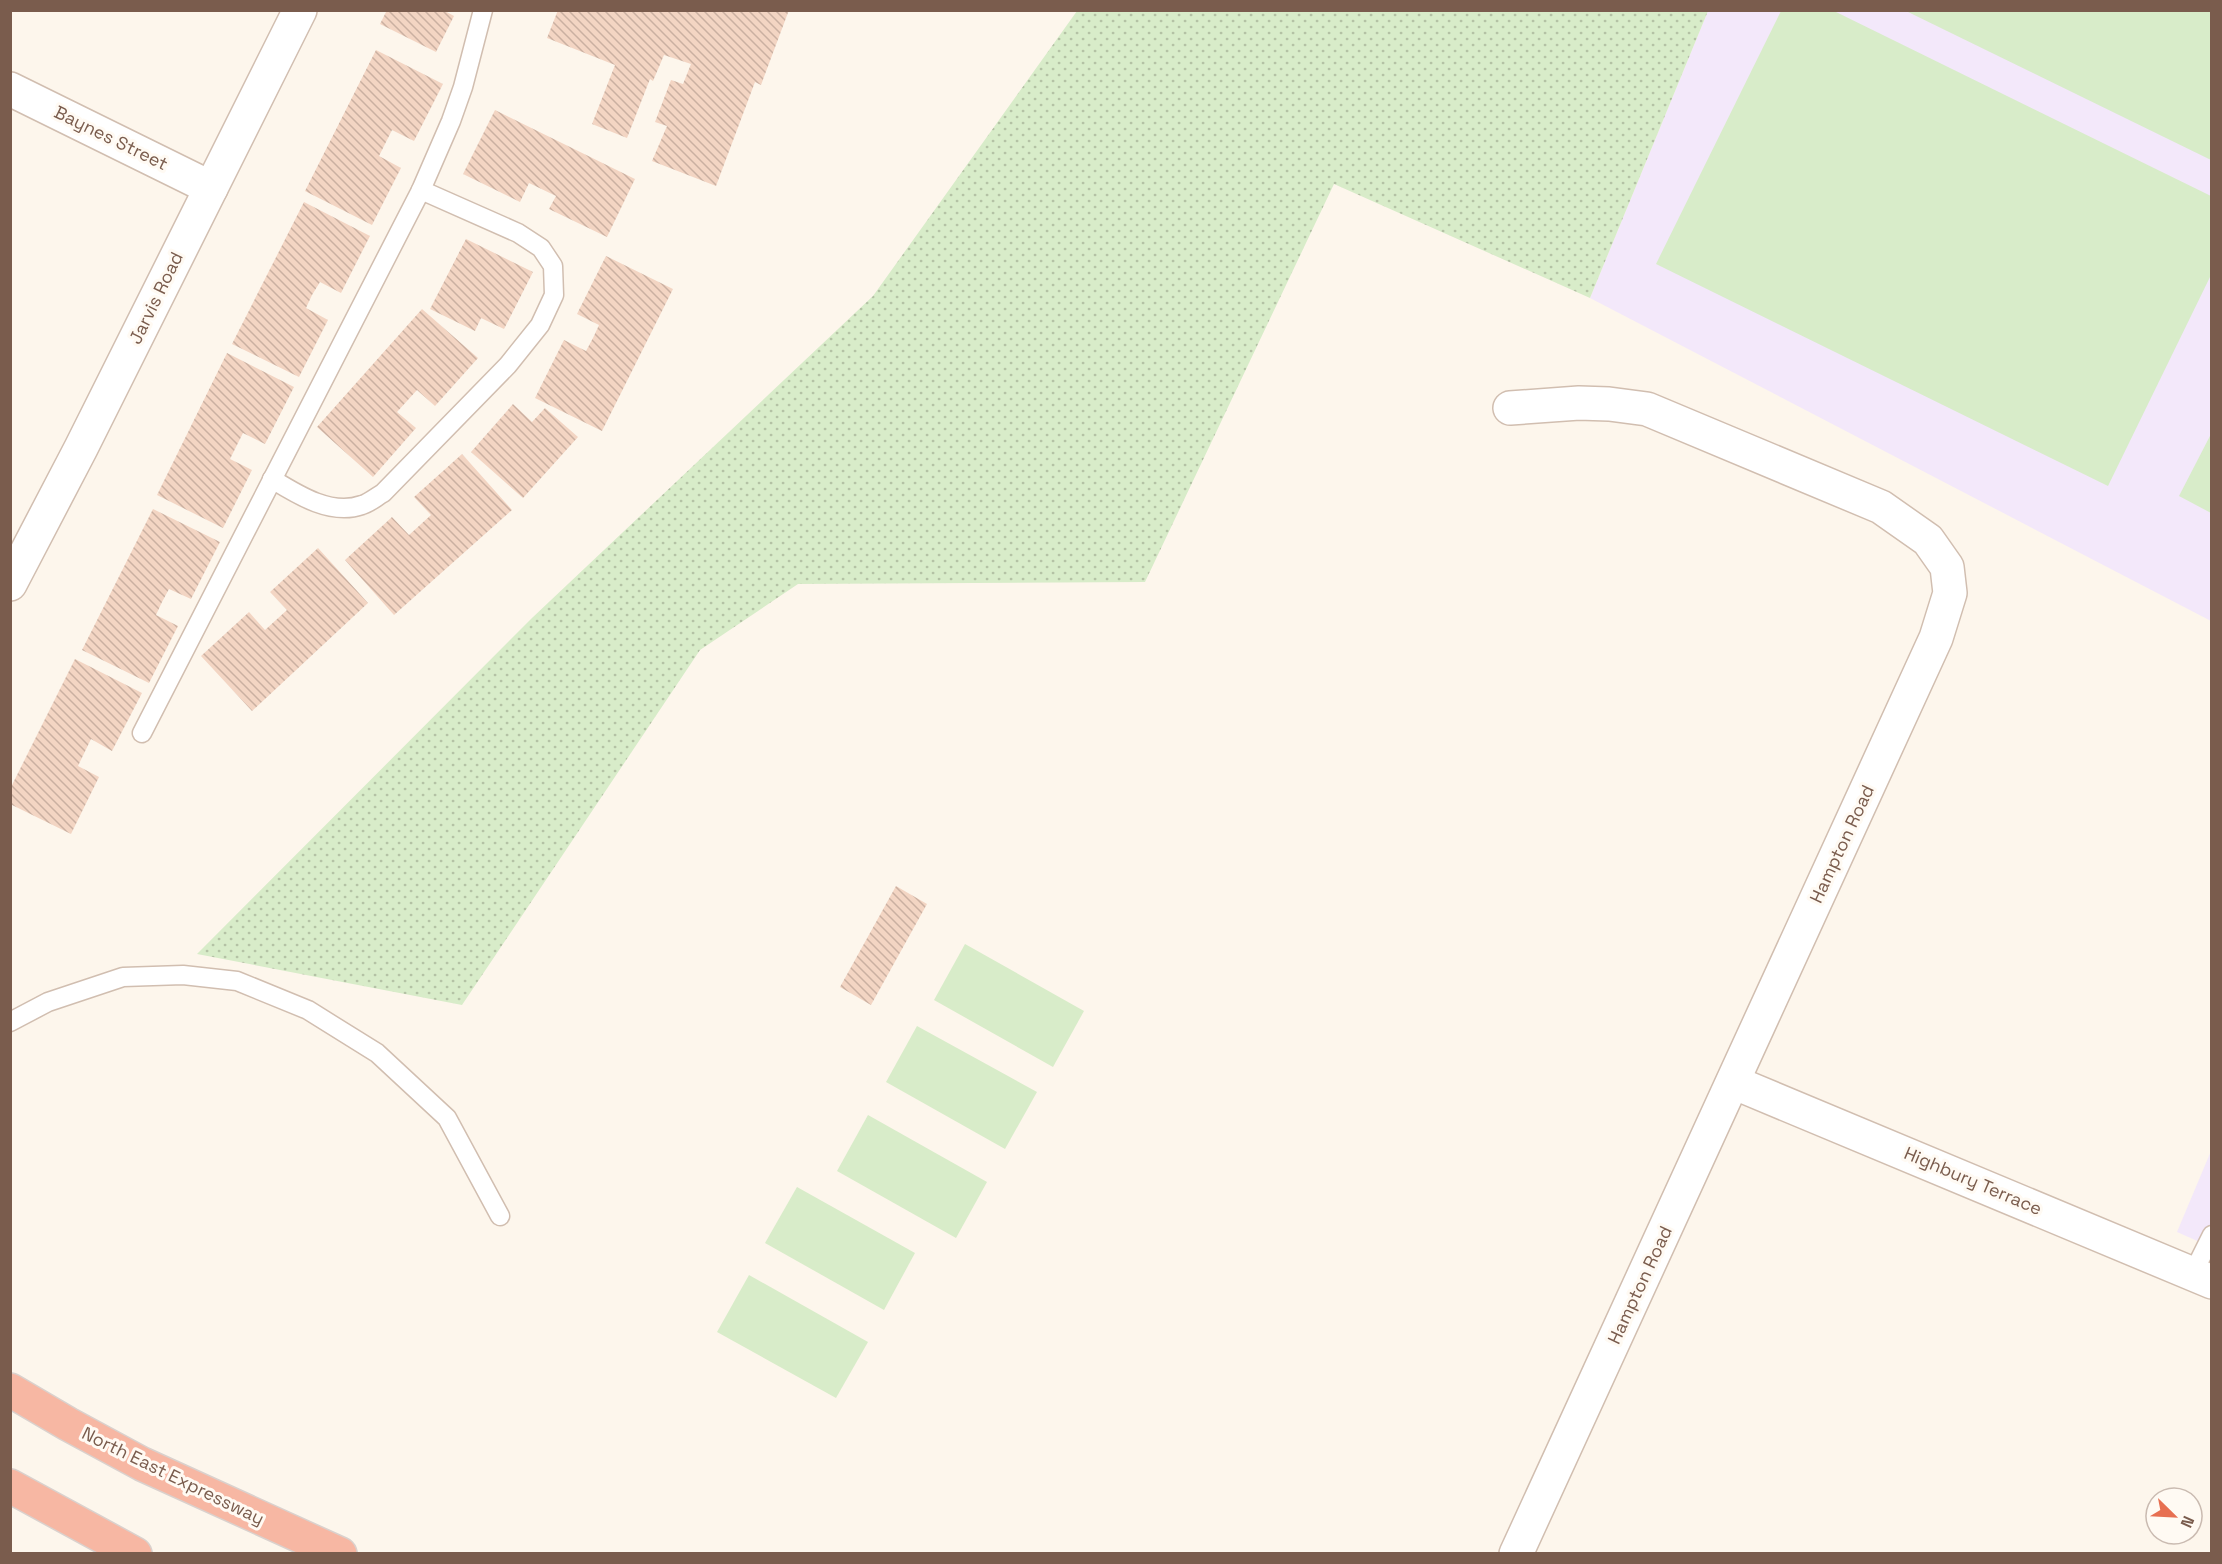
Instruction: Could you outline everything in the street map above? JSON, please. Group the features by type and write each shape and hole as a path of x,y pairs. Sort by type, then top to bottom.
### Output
{"highway":[{"name":"North East Expressway","path":"10,1390 142,1464 340,1554"},
{"path":"10,1486 135,1554"}],"street":[{"name":"Jarvis Road","path":"10,584 86,438 300,10"},
{"name":"Baynes Street","path":"10,89 211,188"},
{"name":"Hampton Road","path":"1510,408 1579,403 1647,409 1881,507 1928,540 1947,567 1950,593 1936,638 1516,1554"},
{"name":"Highbury Terrace","path":"1733,1082 2202,1277"}],"lane":[{"path":"142,733 421,190 454,113 483,10"},
{"path":"272,479 297,495 316,503 345,509 363,505 382,493 508,366 540,325 554,295 553,266 541,248 518,233 421,190"},
{"path":"10,1022 48,1002 123,977 183,975 237,981 308,1010 378,1053 447,1118 500,1216"},
{"path":"2202,1277 2211,1235"}],"shaded area":[{"path":"1708,11 2211,11 2211,621 1590,298"},
{"path":"2211,1151 2211,1247 2177,1232"}],"green space":[{"path":"1077,11 1708,11 1590,298 1334,184 1145,582 798,584 700,650 462,1005 197,954 532,618 873,296"},
{"path":"1781,11 1834,11 2211,196 2211,275 2108,486 1656,264"},
{"path":"1906,11 2211,11 2211,160"},
{"path":"2211,434 2211,513 2179,496"},
{"path":"965,944 1084,1011 1053,1067 934,1000"},
{"path":"917,1026 1037,1092 1005,1149 886,1082"},
{"path":"868,1115 987,1182 956,1238 837,1171"},
{"path":"797,1187 915,1253 884,1310 765,1243"},
{"path":"749,1275 868,1342 836,1398 717,1332"}],"building":[{"path":"387,10 443,10 454,16 436,52 380,24"},
{"path":"558,10 789,10 761,85 755,82 716,186 652,161 667,126 655,122 671,80 683,84 691,64 664,55 653,81 650,79 627,138 592,124 615,65 547,38"},
{"path":"376,50 443,84 414,141 392,130 379,156 401,168 372,225 305,191"},
{"path":"495,110 635,179 607,237 549,209 556,196 529,183 520,202 463,174"},
{"path":"304,202 370,236 341,293 320,282 312,295 306,308 328,320 299,377 232,344"},
{"path":"466,239 533,272 504,329 481,318 475,331 430,309"},
{"path":"606,256 673,289 602,431 535,398 564,340 586,351 593,338 599,325 577,314"},
{"path":"422,309 478,358 435,406 417,390 397,412 416,428 373,477 317,427"},
{"path":"227,353 294,387 265,444 243,433 230,459 252,470 223,528 157,495"},
{"path":"513,404 532,422 545,408 578,437 523,498 471,452"},
{"path":"462,454 512,510 394,615 345,560 392,517 409,535 431,515 414,497"},
{"path":"153,509 220,542 191,599 169,589 162,602 156,615 178,626 149,683 82,650"},
{"path":"318,548 368,603 252,711 201,656 249,612 265,630 287,610 270,592"},
{"path":"75,659 142,693 112,751 91,739 78,766 99,777 71,834 10,804 10,789"},
{"path":"896,886 927,904 871,1005 840,987"}]}
